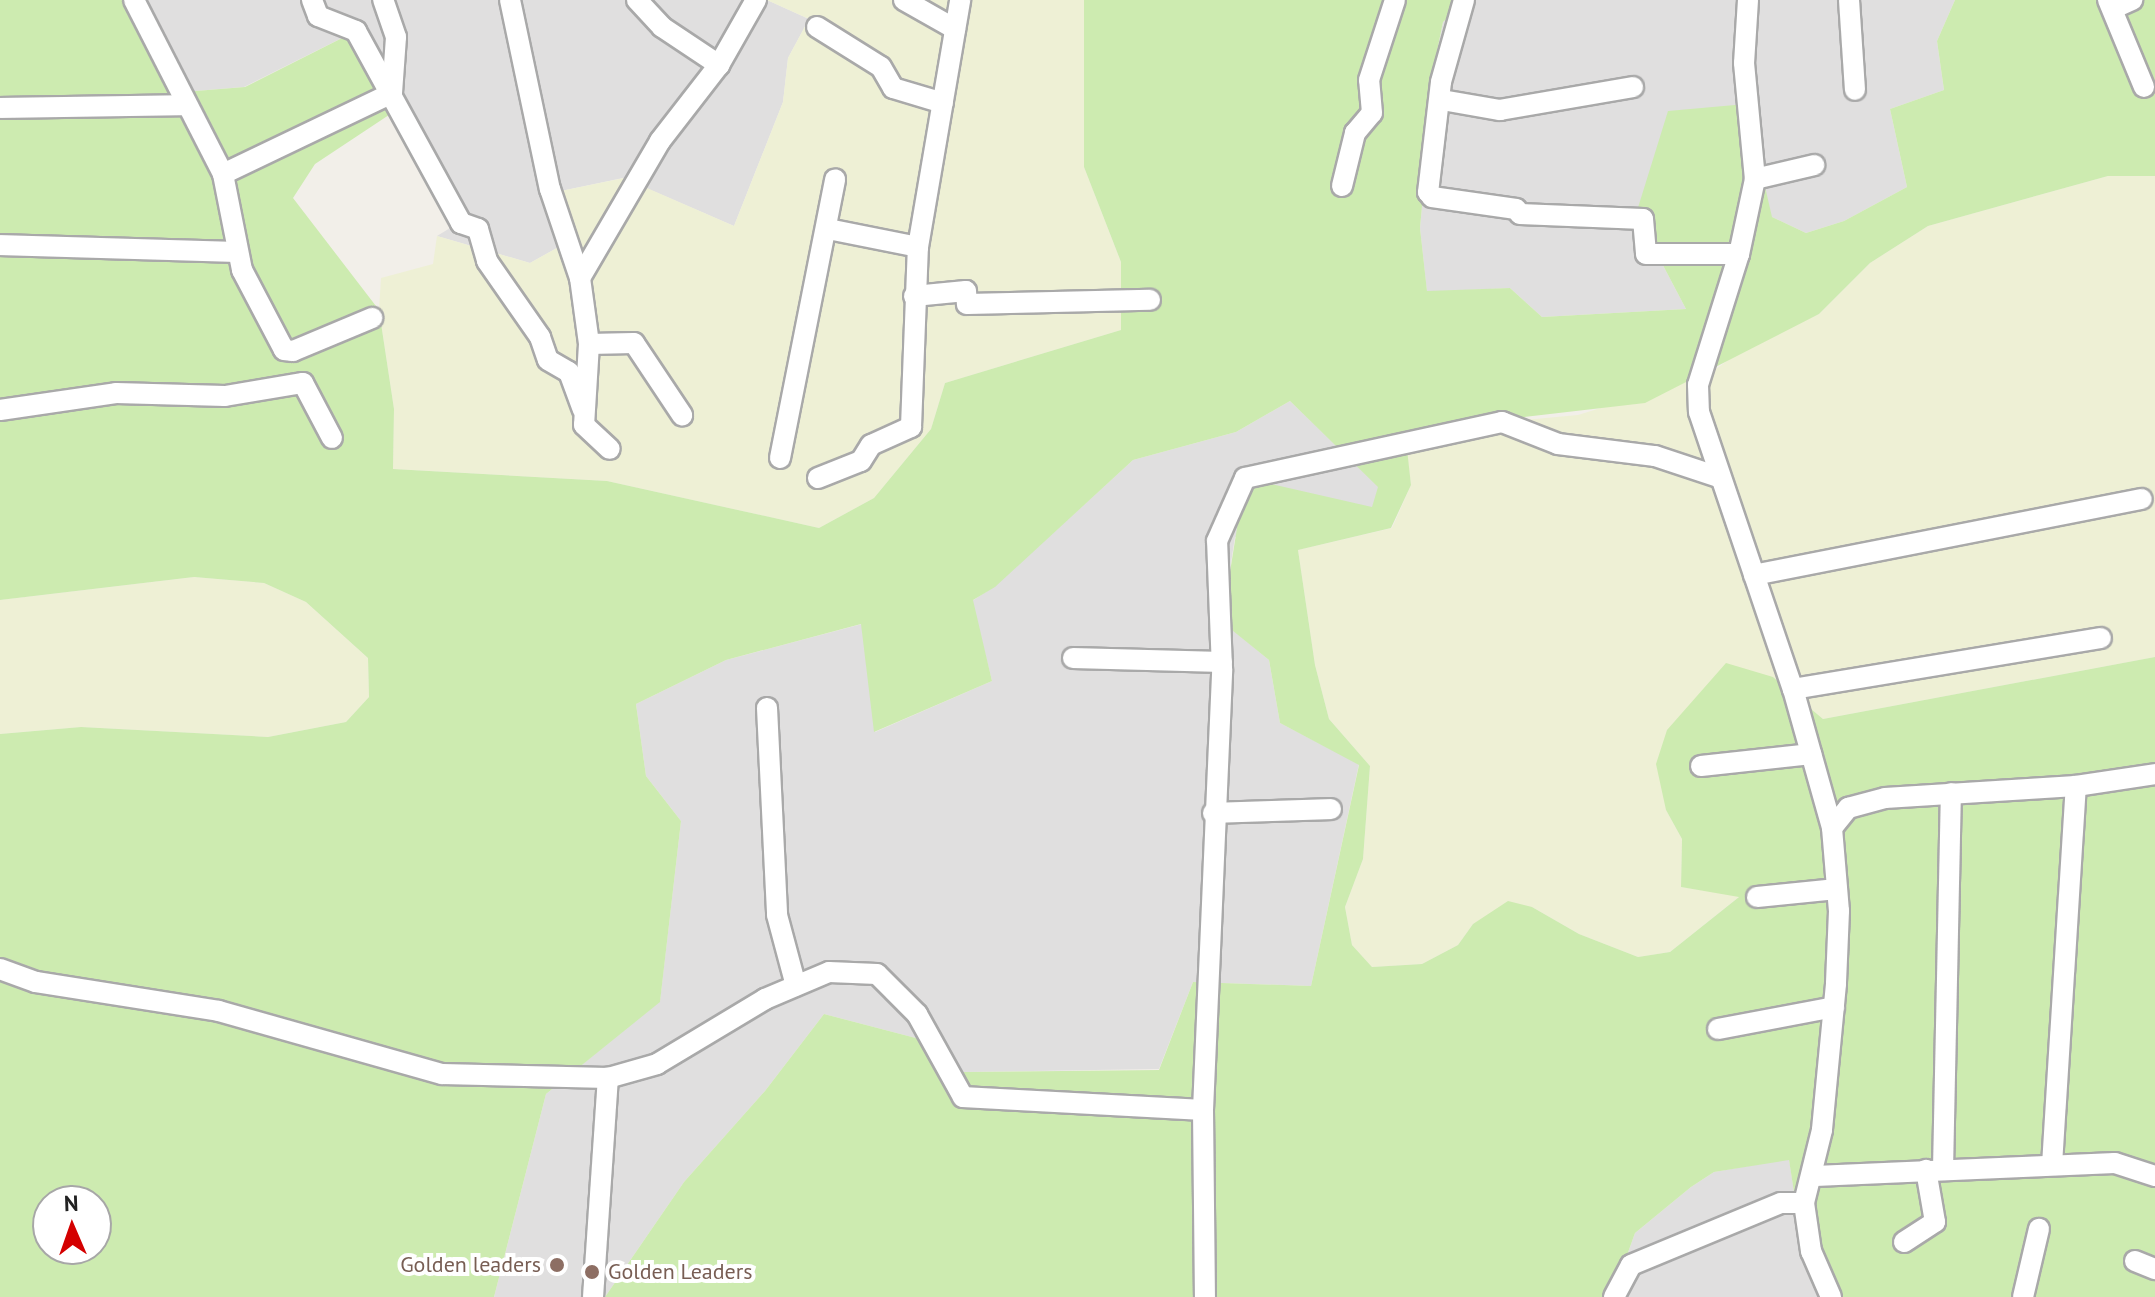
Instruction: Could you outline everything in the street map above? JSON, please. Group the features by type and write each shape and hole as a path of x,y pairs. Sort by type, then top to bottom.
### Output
{"street":[{"path":"134,0 223,174 236,252 332,438"},
{"path":"312,0 318,16 356,31 461,223 478,229 487,261 540,337 548,360 569,372 586,428 610,449"},
{"path":"383,0 396,37 392,93"},
{"path":"510,0 550,189 580,278 589,344 583,410"},
{"path":"637,0 662,27 719,65"},
{"path":"580,278 660,141 719,65 756,0"},
{"path":"904,0 955,29"},
{"path":"818,478 861,461 871,445 911,427 918,247 960,0"},
{"path":"1342,186 1355,133 1372,113 1369,80 1395,0"},
{"path":"1464,0 1441,82 1442,100 1428,192 1442,202 1480,203 1520,214 1643,219 1646,254 1739,254"},
{"path":"1748,0 1744,63 1755,179 1739,254 1698,385 1699,412 1718,477 1793,689 1832,828 1837,889 1834,1007 1815,1176 1804,1203 1811,1251 1831,1297"},
{"path":"1849,0 1855,90"},
{"path":"2118,3 2144,87"},
{"path":"817,27 881,67 893,88 943,103"},
{"path":"1442,100 1500,110 1633,87"},
{"path":"223,174 392,93"},
{"path":"0,108 186,105"},
{"path":"1755,179 1814,165"},
{"path":"780,458 806,305 828,229 835,179"},
{"path":"828,229 918,247"},
{"path":"0,245 236,252"},
{"path":"914,296 966,291 967,304 1150,300"},
{"path":"288,352 372,318"},
{"path":"589,344 634,343 682,415"},
{"path":"0,410 116,393 225,396 303,383"},
{"path":"1205,1297 1203,1110 1213,813 1222,662 1217,541 1245,478 1502,422 1558,444 1655,456 1718,477"},
{"path":"1754,575 2142,499"},
{"path":"1793,689 2101,638"},
{"path":"1073,658 1222,662"},
{"path":"767,708 777,915 796,986"},
{"path":"1701,766 1811,754"},
{"path":"1832,828 1848,808 1865,803 1951,793 2076,786 2155,774"},
{"path":"2052,1165 2076,786"},
{"path":"1904,1242 1935,1222 1951,793"},
{"path":"1213,813 1331,809"},
{"path":"1757,897 1837,889"},
{"path":"0,969 36,982 219,1011 442,1074 608,1078 657,1064 710,1030 829,972 877,974 917,1014 963,1097 1203,1110"},
{"path":"1718,1029 1834,1007"},
{"path":"593,1297 608,1078"},
{"path":"1815,1176 2115,1163 2155,1176"},
{"path":"1614,1297 1631,1265 1781,1203 1804,1203"},
{"path":"2023,1297 2039,1229"},
{"path":"2135,1261 2155,1269"}],"shaded area":[{"path":"139,0 767,0 809,19 788,58 783,102 734,226 623,178 556,192 564,244 530,263 437,236 460,222 356,31 244,87 183,92"},
{"path":"1467,0 1955,0 1937,41 1944,90 1890,109 1907,187 1844,221 1806,233 1772,217 1636,214 1686,309 1542,317 1510,288 1427,292 1420,228 1436,56 1443,22"},
{"path":"1290,401 1379,487 1373,507 1235,537 1222,621 1269,660 1280,723 1359,764 1311,986 1193,982 1159,1069 963,1072 931,1042 824,1014 765,1091 684,1182 605,1297 494,1297 546,1094 660,1001 681,821 646,776 636,704 726,660 862,624 875,732 992,681 972,601 995,586 1133,460 1236,432"},
{"path":"1789,1159 1806,1269 1823,1297 1612,1297 1635,1233 1691,1187 1714,1172"}],"green space":[{"path":"0,0 139,0 183,92 245,87 356,31 401,107 315,164 293,198 379,310 394,409 393,469 607,481 819,528 874,498 931,429 945,383 1121,330 1121,262 1084,167 1084,0 1467,0 1443,22 1436,56 1420,228 1427,291 1510,288 1542,317 1686,309 1636,214 1668,111 1746,104 1772,217 1806,233 1844,221 1907,187 1890,109 1944,90 1937,41 1955,0 2155,0 2155,176 2108,176 1928,226 1870,263 1819,314 1645,403 1405,431 1411,485 1391,528 1298,550 1315,665 1329,719 1370,766 1363,859 1345,907 1352,945 1372,967 1422,964 1458,945 1473,924 1508,901 1532,907 1579,934 1638,957 1670,952 1739,897 1681,887 1682,839 1666,810 1656,764 1667,730 1726,663 1773,677 1823,719 2155,657 2155,1297 1823,1297 1806,1269 1789,1160 1714,1172 1691,1187 1635,1233 1612,1297 605,1297 684,1182 765,1091 824,1014 931,1042 963,1072 1159,1070 1193,982 1311,986 1359,765 1280,723 1269,660 1222,622 1245,478 1372,507 1378,487 1290,401 1236,432 1133,460 995,587 973,600 992,681 874,732 861,624 726,660 636,704 646,776 681,821 660,1002 546,1094 494,1297 0,1297 0,734 81,727 268,737 346,722 369,697 368,658 306,602 264,583 194,577 0,600"},
{"path":"767,0 1084,0 1084,167 1121,262 1121,330 945,383 931,429 874,498 819,528 607,481 393,469 394,409 379,310 381,278 433,264 437,236 530,263 564,244 556,192 624,178 734,226 783,102 788,58 809,19"},
{"path":"2108,176 2155,176 2155,657 1823,719 1773,677 1666,810 1682,839 1681,887 1740,896 1670,952 1638,957 1579,934 1532,907 1473,924 1458,945 1422,964 1372,967 1352,945 1345,907 1363,859 1370,766 1329,719 1315,665 1298,550 1392,528 1411,485 1404,431 1578,415 1708,375 1743,349 1819,314 1870,263 1928,226"},
{"path":"194,577 264,583 306,602 368,658 369,697 346,722 268,737 81,727 0,734 0,600"}],"place":[{"name":"Golden leaders","path":"557,1265"},
{"name":"Golden Leaders","path":"592,1272"}]}
